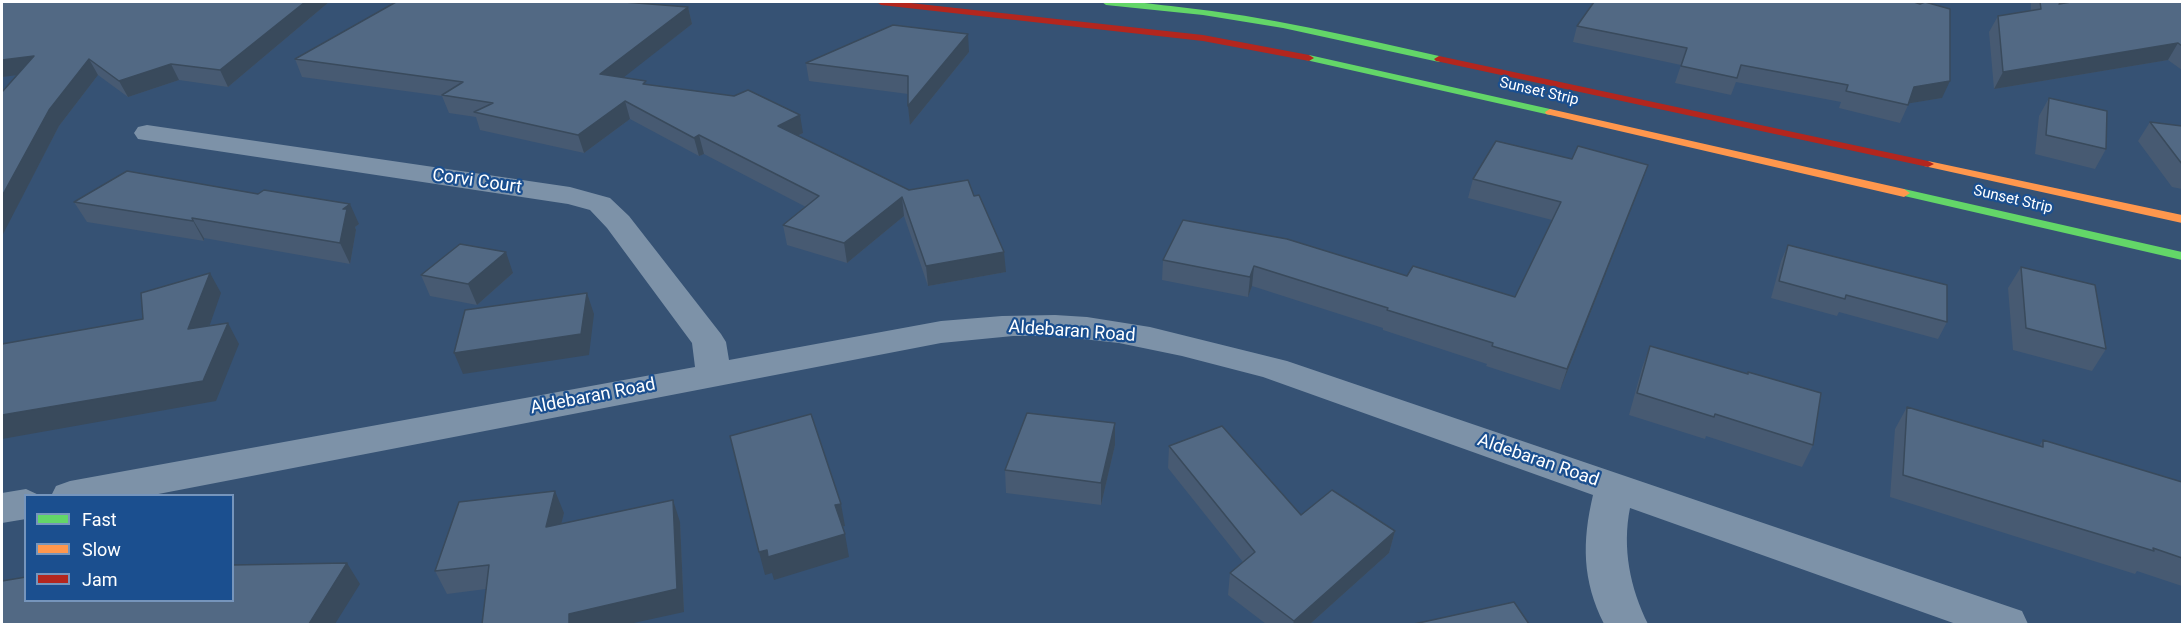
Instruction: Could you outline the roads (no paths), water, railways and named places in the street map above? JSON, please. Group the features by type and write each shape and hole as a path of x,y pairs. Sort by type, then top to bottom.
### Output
{"street":[{"name":"Sunset Strip","path":"881,2 1203,38 1317,59 2182,256"},
{"name":"Sunset Strip","path":"1106,2 1203,12 1283,25 2182,219"},
{"name":"Corvi Court","path":"147,133 570,196 600,204 618,222 709,342 713,374"},
{"name":"Aldebaran Road","path":"75,494 941,332 1024,325 1099,330 1174,341 1275,369 2006,624"},
{"path":"1614,487 1605,538 1610,574 1620,616 1626,624"},
{"path":"2,508 24,504"}]}
